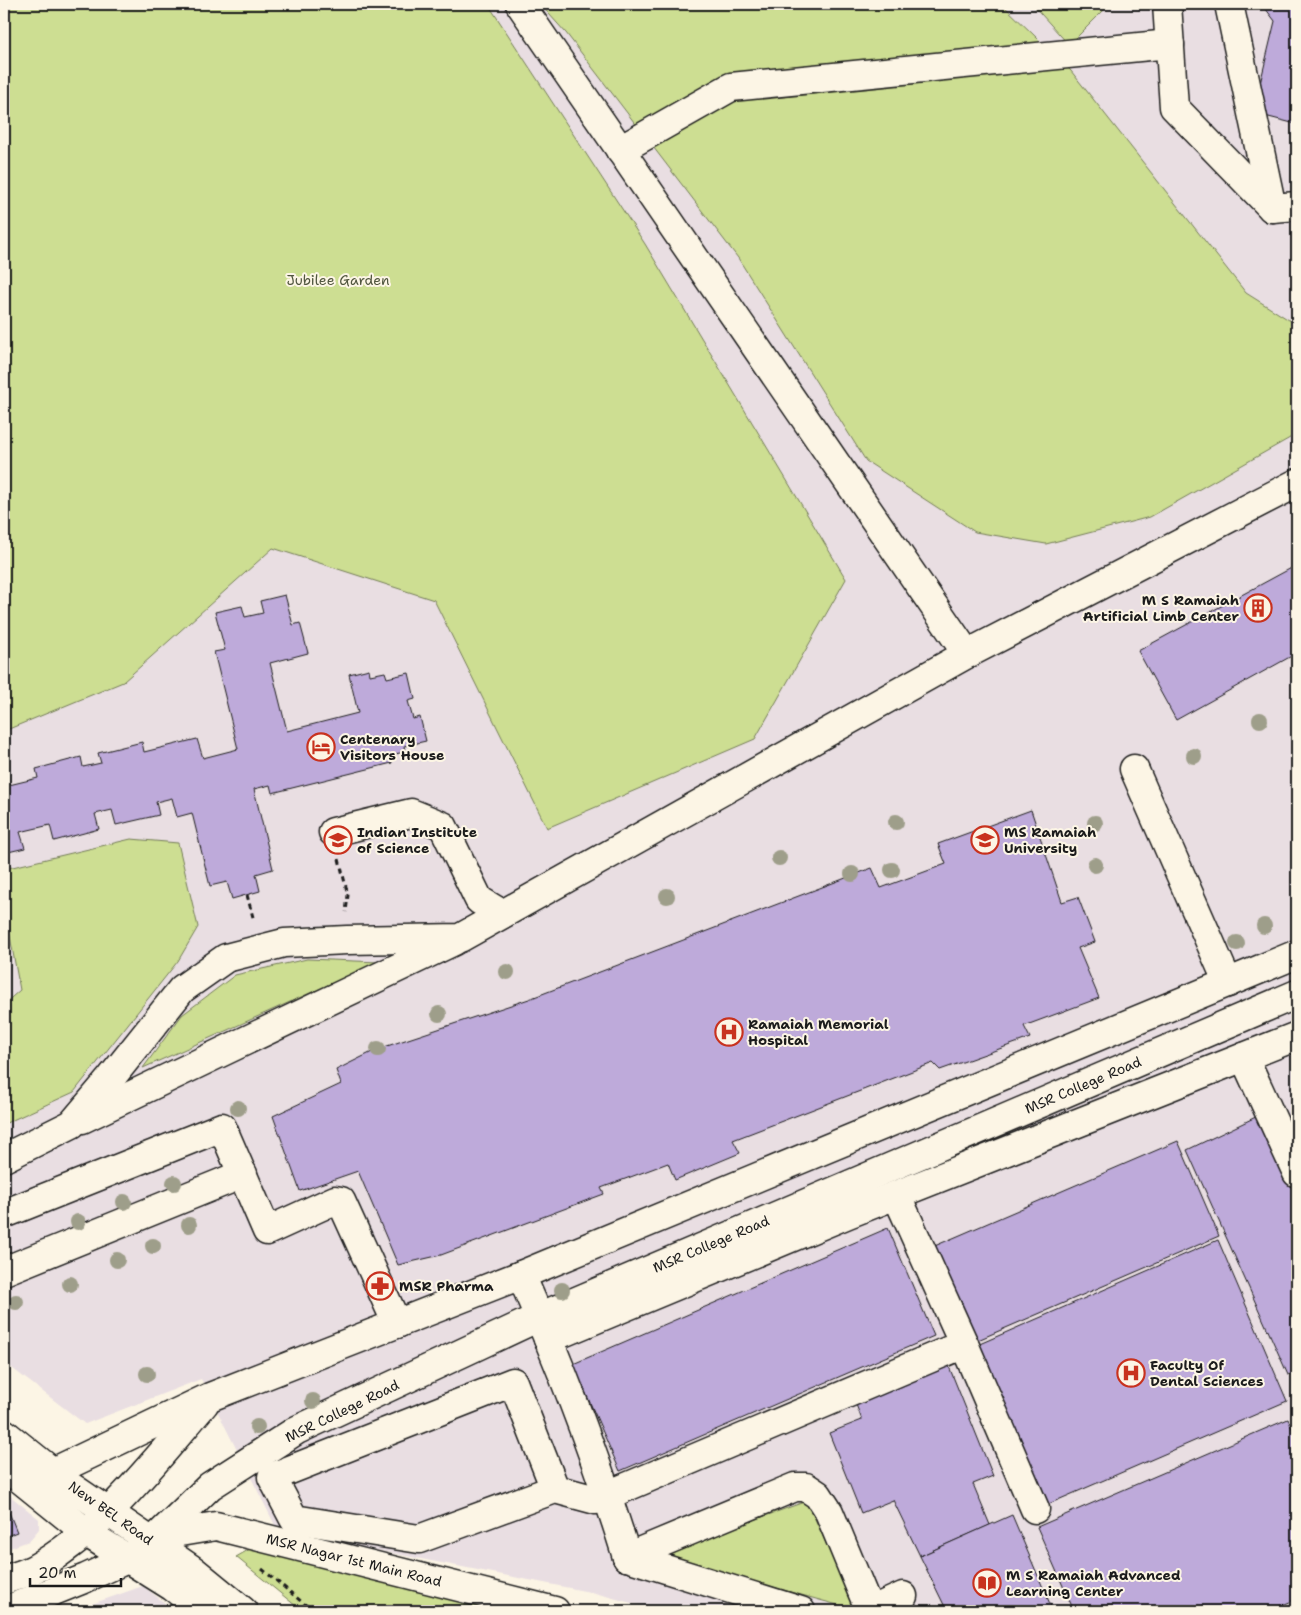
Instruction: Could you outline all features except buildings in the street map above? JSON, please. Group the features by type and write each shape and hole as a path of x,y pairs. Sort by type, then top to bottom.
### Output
{"street":[{"path":"520,4 967,654"},
{"path":"1167,4 1174,107 1285,207"},
{"path":"1229,4 1285,207"},
{"path":"620,150 731,87 1170,44"},
{"path":"4,1158 460,938 967,654 1297,483"},
{"path":"1134,769 1228,983"},
{"path":"333,832 411,813 443,826 479,900 502,914"},
{"path":"72,1124 182,989 226,958 284,943 460,938"},
{"path":"53,1472 210,1397 521,1275 1297,954"},
{"name":"MSR College Road","path":"152,1542 210,1486 297,1430 544,1328 1297,994"},
{"path":"544,1328 896,1196 1297,1036"},
{"path":"1244,1057 1297,1173"},
{"path":"4,1214 222,1127 267,1231 335,1200 341,1201 397,1324"},
{"path":"4,1271 243,1174"},
{"path":"896,1196 964,1344 1035,1510"},
{"path":"521,1275 544,1328 608,1495 627,1557"},
{"path":"555,1489 513,1382 272,1477 294,1520 419,1539 555,1489 596,1500 964,1344"},
{"path":"4,1580 38,1568 87,1533 126,1495 210,1397"},
{"name":"New BEL Road","path":"4,1433 70,1486 193,1570 243,1611"},
{"name":"New BEL Road","path":"4,1466 87,1533 174,1587 203,1611"},
{"path":"627,1557 795,1487 806,1486 818,1495 829,1512 870,1611 903,1596"},
{"name":"MSR Nagar 1st Main Road","path":"152,1542 180,1532 216,1526 495,1603 555,1611"},
{"path":"4,1611 86,1578 129,1558 152,1542"},
{"path":"627,1557 801,1611"}],"path":[{"path":"312,942 345,921 348,895 333,832"},
{"path":"247,895 253,915"},
{"path":"255,1564 313,1611"}],"shaded area":[{"path":"4,4 1297,4 1297,1611 660,1611 595,1593 278,1531 201,1379 85,1424 4,1362"},
{"path":"4,1491 39,1519 39,1529 29,1541 4,1550"},
{"path":"143,1586 175,1611 72,1611"}],"green space":[{"name":"Jubilee Garden","path":"4,4 488,4 645,244 846,579 755,739 547,828 434,600 273,548 123,682 4,731"},
{"path":"540,4 1002,4 1071,71 1246,293 1289,320 1297,320 1297,434 1150,517 1046,544 975,532 866,461 738,258 566,33"},
{"path":"1032,4 1110,4 1069,45"},
{"path":"131,839 178,843 198,927 178,961 74,1092 4,1124 4,1004 20,990 4,904 4,869"},
{"path":"307,959 379,962 143,1068 182,1015 235,975"},
{"path":"807,1501 856,1610 656,1555"},
{"path":"250,1549 264,1549 482,1602 492,1611 302,1611 236,1557"}],"place":[{"name":"M S Ramaiah Artificial Limb Center","path":"1258,608"},
{"name":"Centenary Visitors House","path":"321,747"},
{"name":"Indian Institute of Science","path":"338,840"},
{"name":"MS Ramaiah University","path":"985,840"},
{"name":"Ramaiah Memorial Hospital","path":"729,1032"},
{"name":"MSR Pharma","path":"380,1286"},
{"name":"Faculty Of Dental Sciences","path":"1131,1373"},
{"name":"M S Ramaiah Advanced Learning Center","path":"987,1583"}]}
